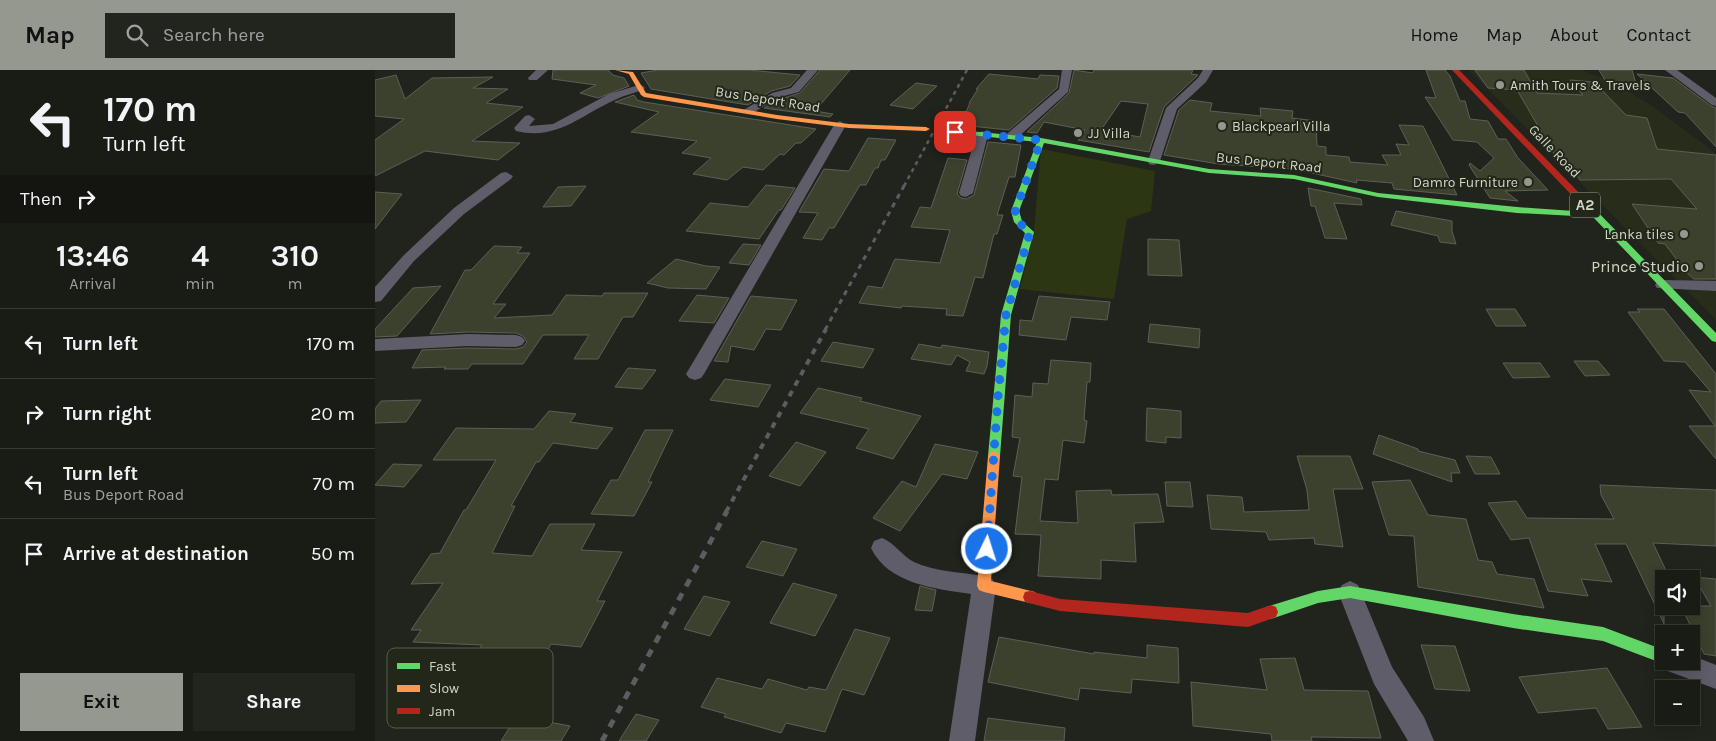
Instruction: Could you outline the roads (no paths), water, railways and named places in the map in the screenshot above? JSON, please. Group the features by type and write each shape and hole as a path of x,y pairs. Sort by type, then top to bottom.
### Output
{"main road":[{"name":"Bus Deport Road","path":"618,70 631,73 644,95 841,125 926,129"},
{"name":"Galle Road","path":"1455,70 1716,339"},
{"name":"Bus Deport Road","path":"942,130 1041,140 1209,171 1294,178 1377,194 1517,210 1595,215"},
{"path":"1041,140 1015,212 1018,222 1030,232 1006,315 984,586 1060,604 1248,620 1318,597 1350,592 1513,621 1603,634 1655,654"}],"street":[{"path":"533,78 543,70"},
{"path":"748,112 776,95 795,90 813,70"},
{"path":"1013,136 1064,90 1067,70"},
{"path":"1154,161 1172,108 1203,80 1208,70"},
{"path":"1670,70 1716,102"},
{"path":"529,119 520,128 527,131 551,128 585,114 613,96 639,88"},
{"path":"695,374 841,125"},
{"path":"966,193 982,135"},
{"path":"375,297 409,258 459,212 506,176"},
{"path":"1663,285 1716,286"},
{"path":"375,345 468,340 515,341"},
{"path":"882,548 904,568 928,577 984,586 962,741"},
{"path":"1350,592 1383,675 1415,726 1421,741"},
{"path":"1696,670 1716,678"}],"railway":[{"path":"904,186 967,70"},
{"path":"825,330 905,184"},
{"path":"726,512 826,329"},
{"path":"602,741 727,511"}],"place":[{"name":"Amith Tours & Travels","path":"1500,85"},
{"name":"Blackpearl Villa","path":"1222,126"},
{"name":"JJ Villa","path":"1078,133"},
{"name":"Damro Furniture","path":"1528,182"},
{"name":"Lanka tiles","path":"1684,234"},
{"name":"Prince Studio","path":"1699,266"}]}
